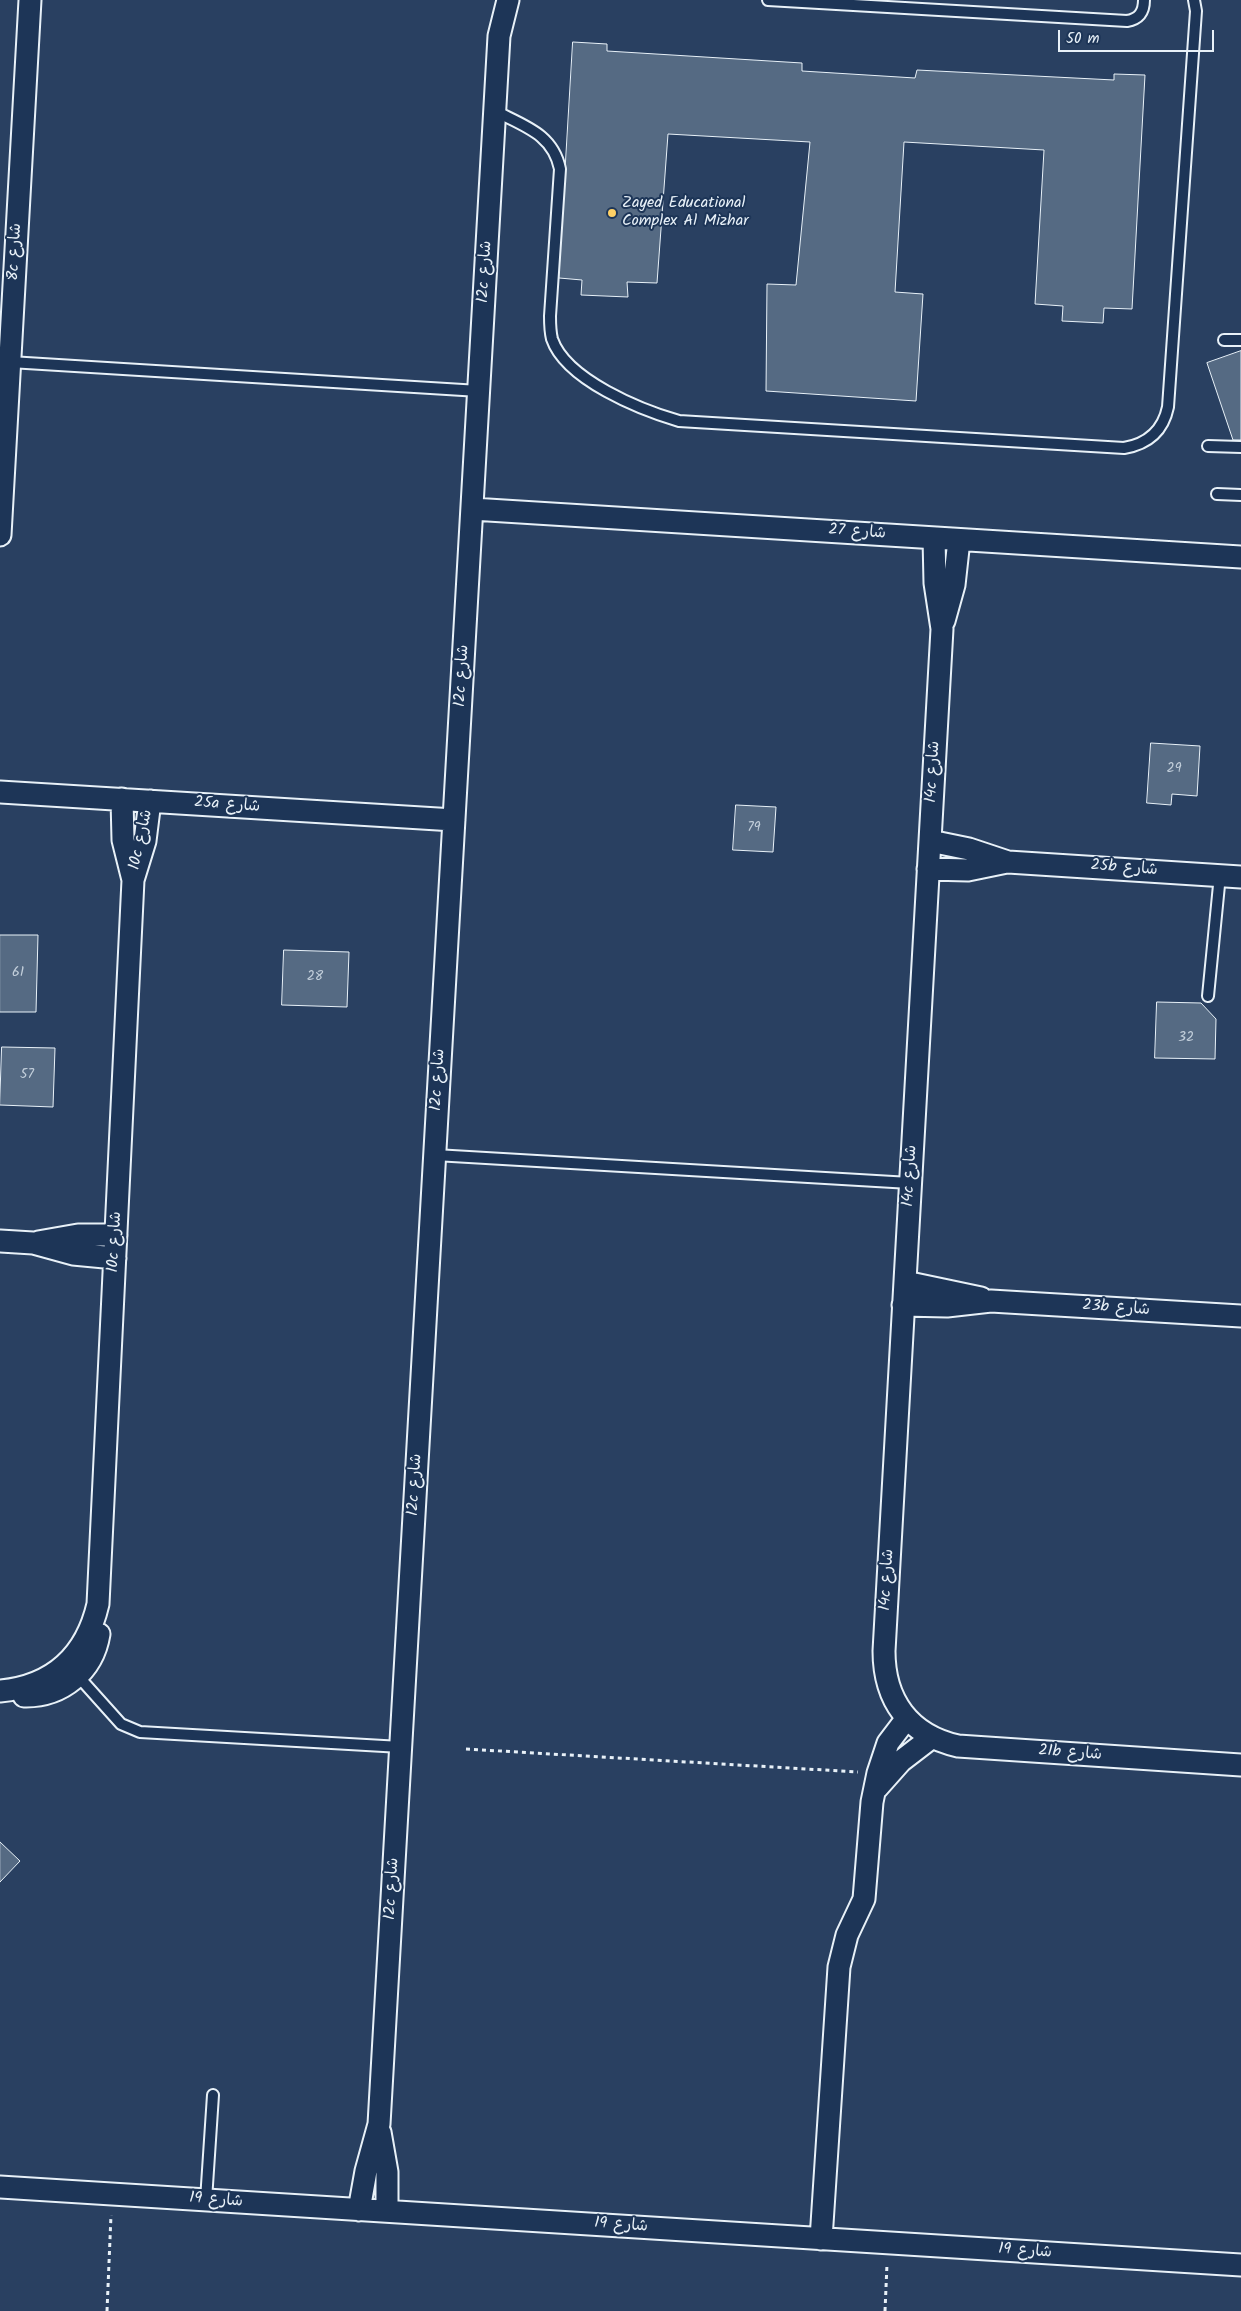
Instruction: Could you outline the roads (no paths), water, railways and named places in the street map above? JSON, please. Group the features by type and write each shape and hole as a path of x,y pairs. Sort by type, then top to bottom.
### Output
{"street":[{"name":"8c شارع","path":"0,535 10,362 7,292 30,0"},
{"name":"12c شارع","path":"491,0 499,36"},
{"name":"12c شارع","path":"359,2210 366,2171 379,2124 499,36 508,0"},
{"name":"شارع 27","path":"472,509 1241,557"},
{"name":"14c شارع","path":"907,1718 890,1692 884,1664 942,629 935,583 934,538"},
{"name":"14c شارع","path":"942,629 954,585 959,540"},
{"name":"25a شارع","path":"0,792 454,820"},
{"name":"10c شارع","path":"122,799 123,840 133,880"},
{"name":"10c شارع","path":"0,1691 15,1689 73,1670 92,1656 98,1644 100,1631 98,1604 133,880 144,841 150,801"},
{"name":"25b شارع","path":"930,841 969,849 1008,862"},
{"name":"25b شارع","path":"928,869 968,870 1008,862 1241,876"},
{"path":"33,1243 78,1235 116,1234"},
{"path":"0,1241 33,1243 73,1254 115,1258"},
{"name":"23b شارع","path":"905,1282 991,1301"},
{"name":"23b شارع","path":"903,1304 947,1306 991,1301 1241,1316"},
{"path":"821,2239 840,1967 847,1935 864,1899 872,1802 877,1781 888,1744 907,1718"},
{"name":"21b شارع","path":"907,1718 931,1738 958,1746 1241,1765"},
{"path":"877,1781 931,1738"},
{"name":"12c شارع","path":"379,2124 387,2172 387,2211"},
{"name":"شارع 19","path":"0,2187 1241,2265"}],"lane":[{"path":"768,0 1127,21 1133,20 1141,13 1144,0"},
{"path":"495,111 541,136 554,150 558,160 560,169 550,316 552,338 564,357 583,375 628,404 679,421 1124,448 1136,446 1155,435 1166,417 1168,407 1196,10 1194,0"},
{"path":"1224,340 1241,340"},
{"path":"10,362 479,391"},
{"path":"1208,446 1241,447"},
{"path":"1217,494 1241,495"},
{"path":"1208,996 1220,875"},
{"path":"435,1154 910,1183"},
{"path":"73,1670 121,1724 140,1732 401,1747"},
{"path":"206,2200 213,2095"}],"place":[{"name":"Zayed Educational Complex Al Mizhar","path":"612,213"}]}
